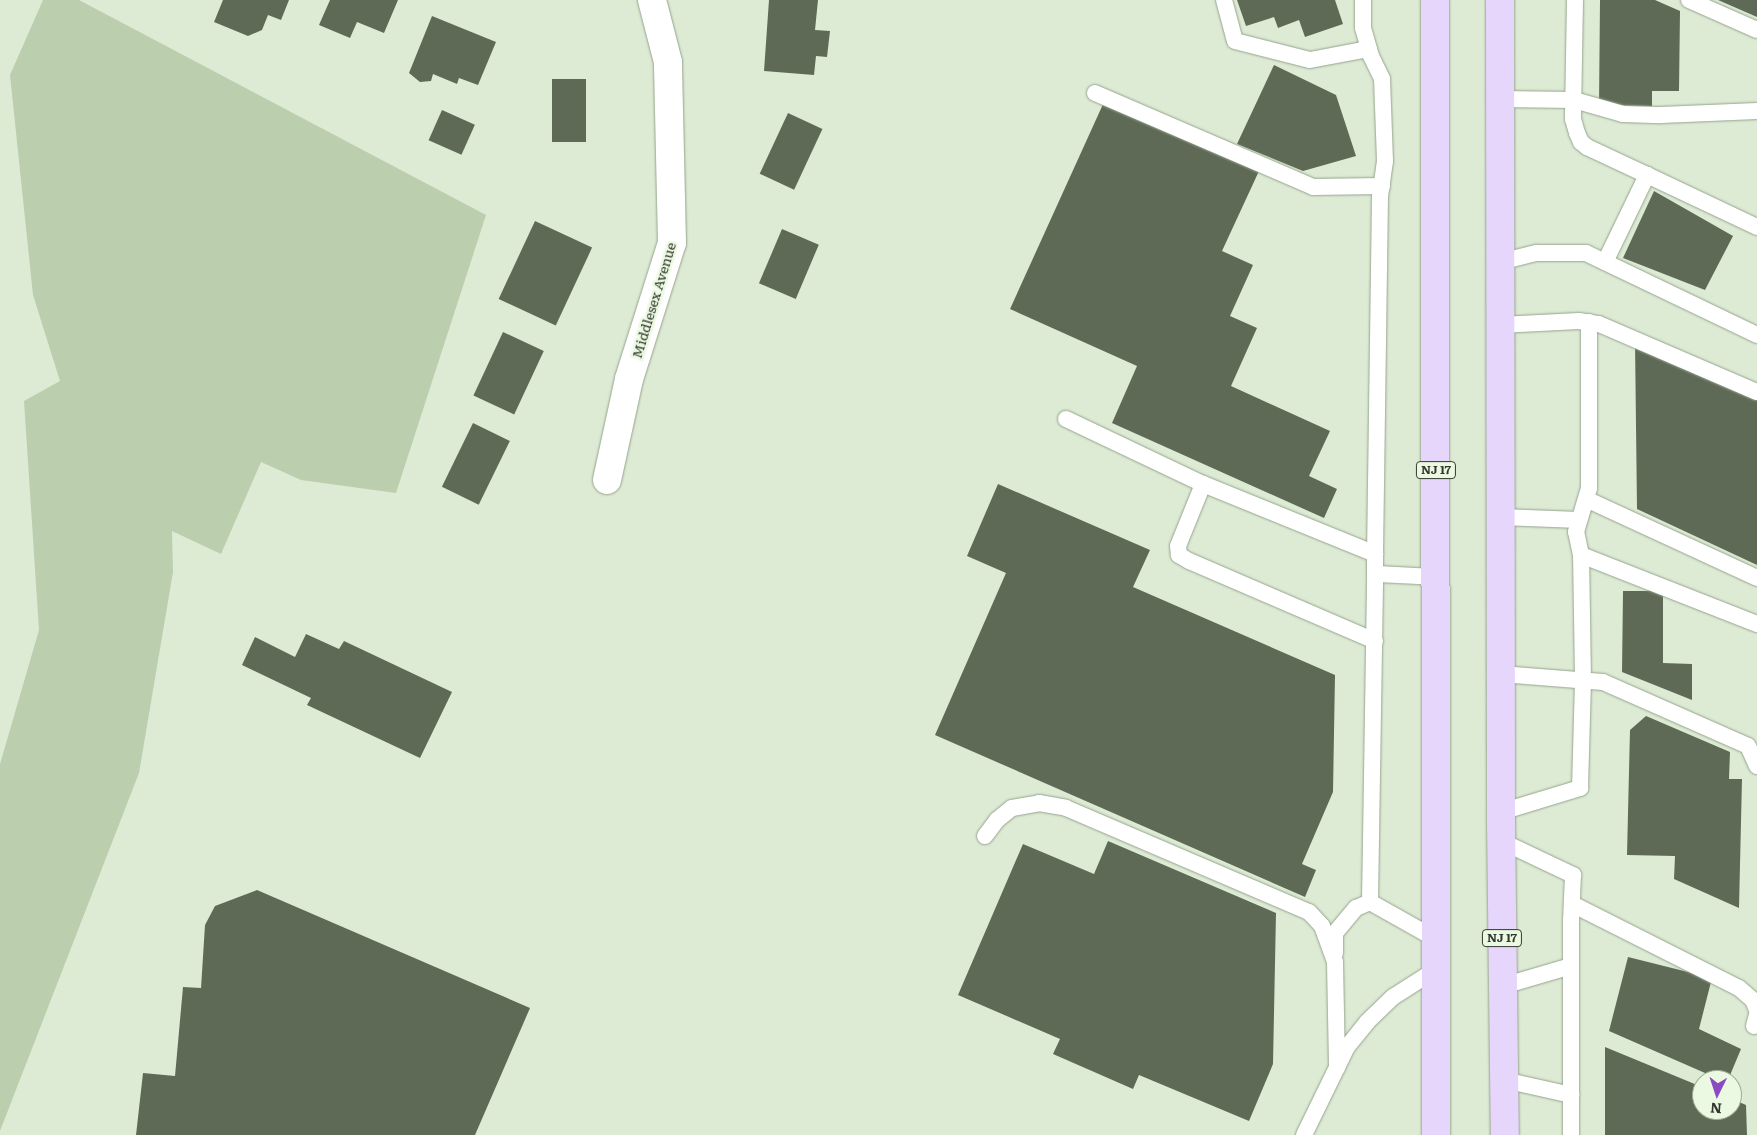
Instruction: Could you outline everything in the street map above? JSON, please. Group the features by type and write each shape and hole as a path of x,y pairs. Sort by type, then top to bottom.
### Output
{"highway":[{"name":"NJ 17","path":"1435,0 1436,1135"},
{"name":"NJ 17","path":"1500,0 1501,841 1505,1135"}],"street":[{"name":"Middlesex Avenue","path":"607,480 629,379 672,244 668,62 652,0"}],"lane":[{"path":"1224,0 1235,41 1310,60 1369,48"},
{"path":"1363,0 1363,28 1382,79 1385,161 1382,186 1370,902"},
{"path":"1575,0 1573,119 1581,142 1757,227"},
{"path":"1689,0 1757,30"},
{"path":"1094,93 1313,187 1382,186"},
{"path":"1500,99 1574,100 1623,114 1661,115 1757,111"},
{"path":"1604,262 1647,175"},
{"path":"1500,262 1537,253 1562,251 1586,253 1757,335"},
{"path":"1501,812 1580,788 1583,680 1582,555 1576,532 1590,488 1589,322"},
{"path":"1500,324 1589,322 1599,324 1757,392"},
{"path":"1066,420 1203,484 1375,554"},
{"path":"1203,484 1178,546 1179,555 1374,641"},
{"path":"1586,499 1757,578"},
{"path":"1501,517 1579,520"},
{"path":"1582,555 1757,624"},
{"path":"1376,574 1436,577"},
{"path":"1501,674 1603,682 1748,746 1757,766"},
{"path":"985,836 997,820 1012,808 1038,803 1066,808 1309,912 1322,926 1335,962"},
{"path":"1501,841 1573,875 1571,1135"},
{"path":"1370,902 1436,939"},
{"path":"1337,1068 1335,933 1356,908 1370,902"},
{"path":"1572,904 1738,988 1753,1000 1757,1010"},
{"path":"1503,986 1571,966"},
{"path":"1304,1135 1347,1047 1367,1022 1393,997 1436,969"},
{"path":"1504,1080 1571,1096"}],"green space":[{"path":"43,0 79,0 486,215 396,493 301,480 261,462 221,554 172,531 173,572 139,773 0,1131 0,764 39,630 24,401 60,381 33,295 10,75"}],"building":[{"path":"223,0 289,0 281,20 268,15 262,30 248,36 214,22"},
{"path":"330,0 398,0 384,33 357,22 350,38 319,25"},
{"path":"769,0 818,0 815,30 830,31 827,57 816,56 814,75 764,71"},
{"path":"1237,0 1335,0 1343,24 1305,37 1299,20 1278,28 1274,17 1246,26"},
{"path":"1600,0 1655,0 1680,11 1679,91 1652,91 1652,106 1599,105"},
{"path":"1718,0 1757,0 1757,17"},
{"path":"432,16 496,42 478,85 459,78 457,84 433,74 431,81 420,82 409,73"},
{"path":"1274,65 1336,95 1356,156 1303,171 1237,144"},
{"path":"552,79 586,79 586,142 552,142"},
{"path":"1104,102 1259,171 1222,251 1253,265 1230,316 1257,328 1231,386 1330,431 1309,476 1337,489 1324,518 1112,423 1137,366 1010,309"},
{"path":"442,110 475,125 461,155 429,140"},
{"path":"788,113 822,129 794,190 760,174"},
{"path":"1654,191 1733,236 1705,290 1623,258"},
{"path":"535,221 592,248 556,326 499,299"},
{"path":"782,229 819,245 796,299 759,283"},
{"path":"503,332 544,351 514,414 473,395"},
{"path":"1635,341 1757,398 1757,565 1637,509"},
{"path":"473,423 510,441 479,505 442,487"},
{"path":"998,484 1150,550 1133,587 1335,675 1333,792 1302,864 1316,870 1305,897 935,735 1006,573 967,556"},
{"path":"1623,591 1663,591 1663,663 1692,664 1692,700 1622,672"},
{"path":"306,634 339,649 344,641 452,692 420,758 307,705 311,698 242,665 255,637 295,657"},
{"path":"1646,716 1730,752 1729,779 1742,779 1739,908 1674,879 1675,856 1627,855 1630,730"},
{"path":"1108,841 1276,913 1273,1064 1249,1121 1139,1075 1133,1089 1053,1054 1060,1039 958,995 1023,844 1094,874"},
{"path":"257,890 530,1008 475,1135 136,1135 143,1073 175,1076 183,987 201,988 205,925 215,906"},
{"path":"1628,957 1712,978 1699,1029 1741,1049 1732,1070 1698,1070 1609,1031"},
{"path":"1605,1047 1692,1083 1692,1120 1742,1120 1742,1103 1746,1105 1747,1135 1605,1135"}]}
